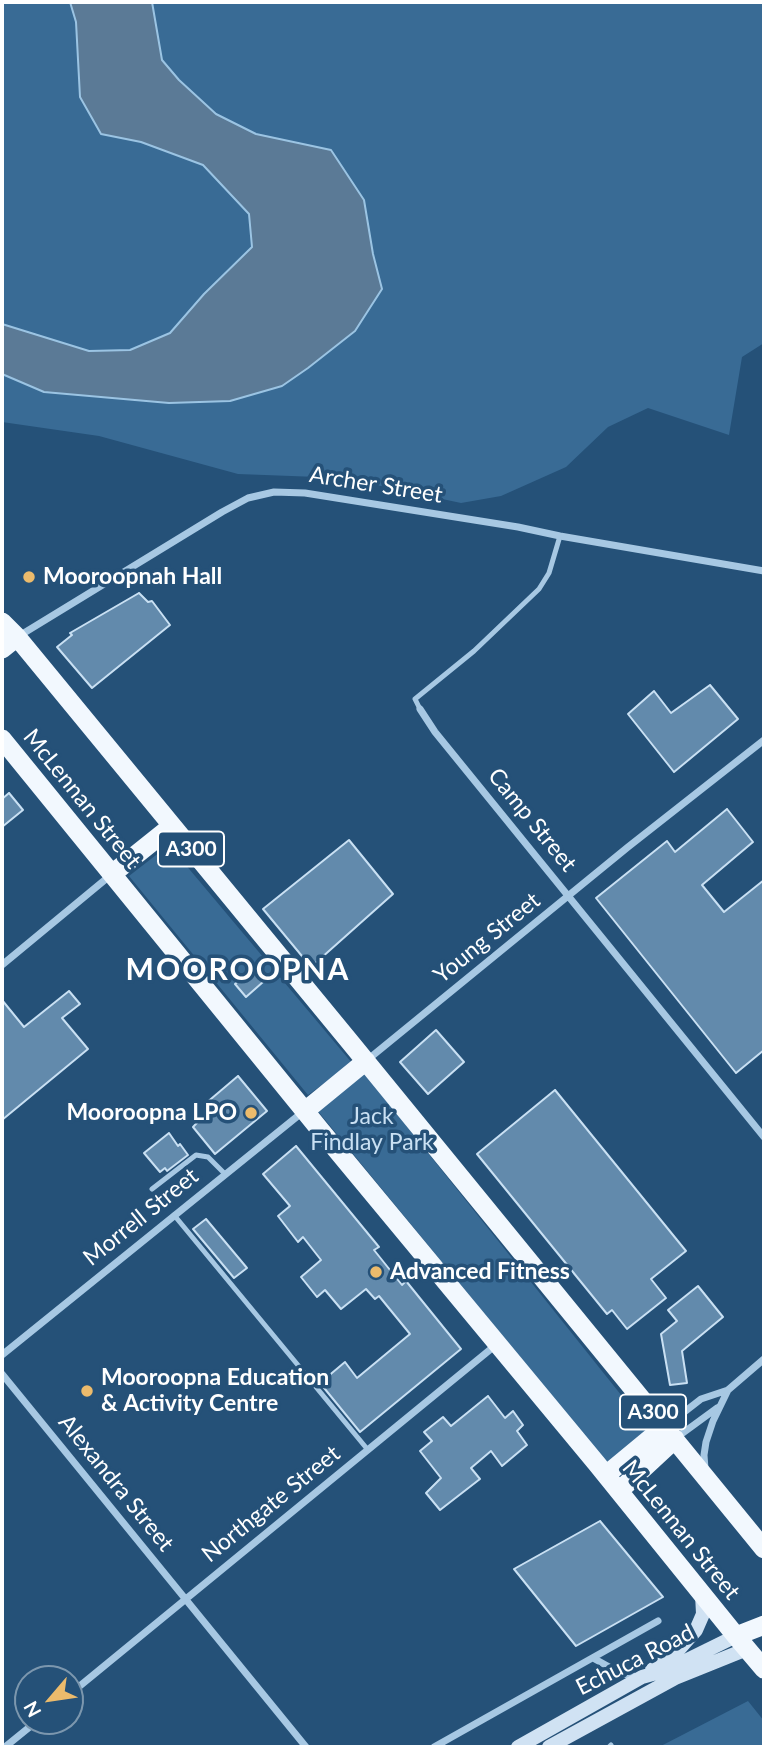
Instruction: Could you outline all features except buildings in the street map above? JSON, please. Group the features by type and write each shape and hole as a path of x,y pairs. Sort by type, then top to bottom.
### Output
{"highway":[{"name":"A300","path":"2,622 9,643 172,826 764,1549"},
{"name":"McLennan Street","path":"2,739 702,1593 749,1642 764,1669"},
{"path":"112,874 172,826"},
{"path":"305,1111 366,1061"},
{"path":"606,1475 670,1433"},
{"path":"619,1490 670,1433"},
{"path":"749,1642 764,1625"}],"main road":[{"path":"642,1677 674,1653 696,1630 703,1614 702,1593"},
{"name":"Echuca Road","path":"518,1747 642,1677 749,1642"},
{"name":"Echuca Road","path":"549,1747 636,1698 749,1642"}],"street":[{"name":"Archer Street","path":"9,643 222,512 248,498 274,492 305,493 764,570"},
{"name":"Camp Street","path":"420,709 435,732 764,1137"},
{"name":"Young Street","path":"366,1061 646,832 764,740"},
{"path":"2,965 112,874"},
{"name":"Morrell Street","path":"2,1355 305,1111"},
{"name":"Northgate Street","path":"84,1683 497,1344"},
{"path":"712,1485 705,1469 705,1451 710,1428 728,1390 764,1360"},
{"name":"Alexandra Street","path":"2,1374 306,1747"},
{"path":"670,1433 704,1397 728,1390"},
{"path":"670,1433 720,1405"},
{"path":"434,1747 657,1621"},
{"path":"593,1658 624,1674 642,1677"},
{"path":"5,1747 20,1735"}],"lane":[{"name":"Camp Street","path":"420,709 415,699 474,651 540,589 550,573 560,536"},
{"path":"152,1188 195,1155 208,1157 225,1174"},
{"path":"174,1215 368,1450"}],"green space":[{"path":"2,2 70,2 76,22 80,97 101,133 141,142 203,165 250,214 252,247 204,294 170,333 130,350 89,351 2,324"},
{"path":"152,2 764,2 764,343 742,357 729,435 648,408 608,427 566,467 501,496 461,503 344,478 238,474 99,436 2,422 2,374 44,392 382,289 373,254 332,150 256,134 216,114 179,80 162,60"},
{"name":"Jack Findlay Park","path":"169,845 352,1063 308,1095 129,876"},
{"name":"Jack Findlay Park","path":"365,1074 649,1430 608,1464 317,1110"},
{"path":"748,1701 764,1721 764,1747 659,1747"}],"shaded area":[{"path":"70,2 152,2 162,60 179,80 216,114 256,134 331,150 364,200 382,289 355,331 282,386 230,401 169,403 44,392 2,374 2,324 89,351 130,350 170,333 204,294 252,247 249,214 203,165 141,142 101,134 80,97 76,22"}],"place":[{"name":"Mooroopnah Hall","path":"29,577"},
{"name":"Mooroopna LPO","path":"251,1113"},
{"name":"Advanced Fitness","path":"376,1272"},
{"name":"Mooroopna Education & Activity Centre","path":"87,1391"}],"district":[{"name":"MOOROOPNA","path":"238,970"}]}
